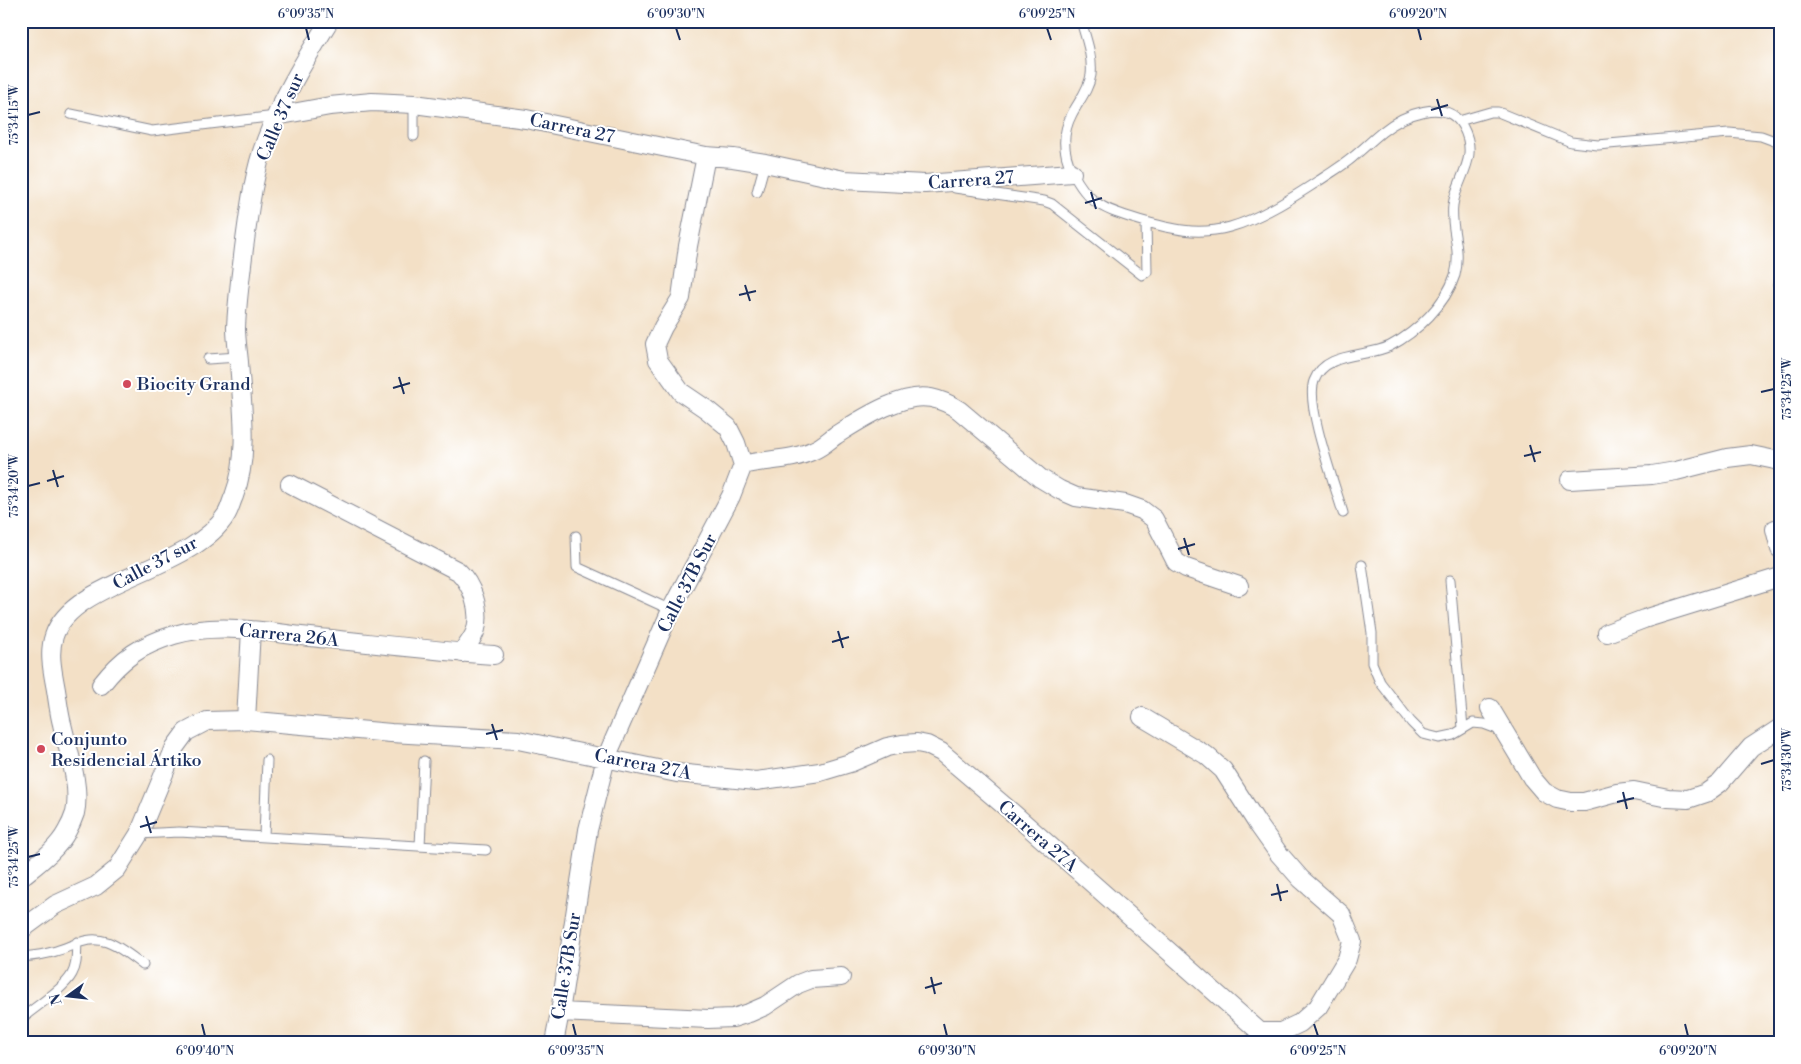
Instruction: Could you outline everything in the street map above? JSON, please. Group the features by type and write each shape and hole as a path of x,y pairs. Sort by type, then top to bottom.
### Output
{"street":[{"name":"Calle 37 sur","path":"21,877 50,853 61,840 75,813 76,790 61,721 51,654 54,636 62,619 76,606 111,586 191,548 210,534 226,515 242,466 244,438 236,331 237,306 250,203 265,142 276,116 294,78 329,21"},
{"name":"Carrera 27","path":"276,116 330,106 372,102 414,104 526,118 706,156 765,163 844,180 925,184 1072,173"},
{"path":"706,156 687,254 681,298 655,344 658,360 682,392 728,427 736,443 743,465 794,457 814,450 866,416 884,407 906,400 928,397 945,402 959,410 1040,478 1060,490 1076,497 1125,504 1142,510 1154,519 1176,562 1186,568 1239,586"},
{"path":"1570,480 1652,475 1727,458 1752,455 1780,460"},
{"name":"Calle 37B Sur","path":"554,1043 588,830 606,758 671,610 731,496 743,465"},
{"path":"290,484 458,571 466,578 471,588 477,613 477,622 476,631 462,653"},
{"path":"1775,529 1780,549"},
{"path":"1607,633 1644,619 1780,577"},
{"name":"Carrera 26A","path":"101,685 115,666 132,653 175,635 198,630 251,630 494,655"},
{"path":"246,720 251,630"},
{"path":"1490,708 1532,778 1544,792 1557,799 1571,802 1584,802 1617,793 1634,791 1668,798 1688,799 1706,793 1720,783 1751,748 1780,728"},
{"path":"1142,717 1206,755 1223,770 1257,823 1280,854 1302,879 1341,914 1352,941 1347,959 1318,1008 1300,1023 1262,1038"},
{"name":"Carrera 27A","path":"21,930 55,905 96,886 117,869 139,834 175,747 186,732 207,721 246,720 391,733 518,740 677,773 756,781 820,772 850,763 887,747 910,744 927,745 941,752 1007,808 1262,1038"},
{"path":"560,1012 708,1019 733,1018 765,1006 798,984 811,979 841,977"}],"lane":[{"path":"1081,21 1089,53 1091,76 1083,97 1072,114 1067,127 1064,141 1065,155 1072,173 1093,201 1108,211 1146,222 1182,231 1199,232 1231,226 1246,221 1275,206 1328,175 1397,122 1436,109 1448,112 1459,120 1466,135 1469,156 1466,172 1458,188 1453,208 1458,252 1450,288 1431,313 1404,337 1388,347 1351,356 1325,365 1314,382 1312,400 1322,445 1343,513"},
{"path":"414,104 414,136"},
{"path":"1459,120 1490,112 1498,112 1571,142 1598,145 1729,133 1761,136 1780,143"},
{"name":"Carrera 27","path":"71,114 152,131 276,116"},
{"path":"757,192 765,163"},
{"path":"925,184 1044,201 1052,204 1142,275 1147,272 1146,222"},
{"path":"208,359 238,357"},
{"path":"576,536 577,567 671,610"},
{"path":"1362,565 1372,633 1372,664 1380,682 1411,722 1423,734 1438,738 1453,735 1473,723 1484,724 1503,731"},
{"path":"1450,580 1463,728"},
{"path":"264,836 266,760"},
{"path":"420,846 424,761"},
{"path":"139,834 179,832 486,850"},
{"path":"21,957 57,951 77,942 92,939 108,942 143,964"},
{"path":"21,1019 65,983 76,963 77,942"}],"place":[{"name":"Biocity Grand","path":"127,384"},
{"name":"Conjunto Residencial Ártiko","path":"41,749"}]}
